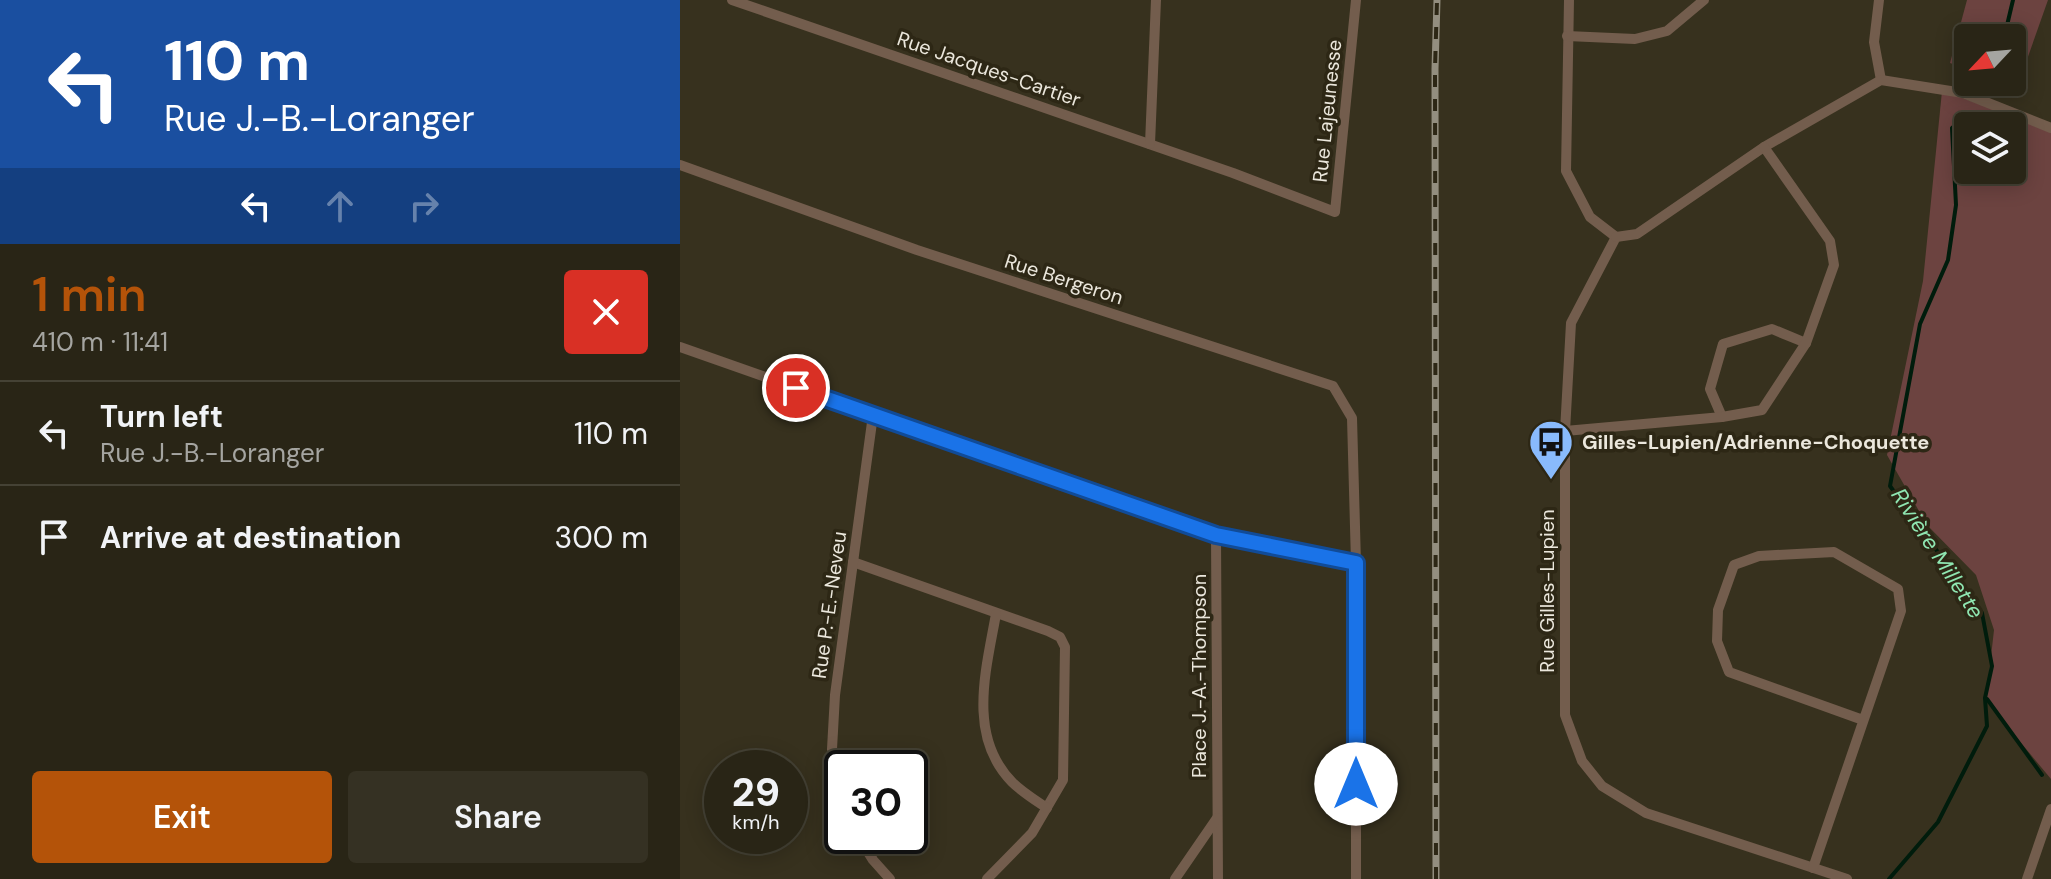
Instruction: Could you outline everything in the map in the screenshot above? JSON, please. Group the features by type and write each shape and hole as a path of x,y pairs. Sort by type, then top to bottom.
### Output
{"street":[{"name":"Rue Jacques-Cartier","path":"732,0 1233,173"},
{"path":"1150,144 1156,0"},
{"name":"Rue Lajeunesse","path":"1233,173 1335,212 1356,0"},
{"path":"1569,0 1566,171 1590,217 1616,237 1637,234 1764,147 1881,80 1963,93 2051,128"},
{"path":"1567,36 1635,39 1667,31 1704,0"},
{"path":"1879,0 1874,42 1881,80"},
{"path":"1565,431 1722,417 1762,410 1806,343 1834,265 1830,241 1764,147"},
{"name":"Rue Bergeron","path":"680,165 917,250 1333,386 1352,418 1356,563 1356,879"},
{"name":"Rue Gilles-Lupien","path":"1616,237 1571,323 1565,431 1565,715 1582,761 1602,786 1646,813 1847,879"},
{"path":"1722,417 1710,389 1723,344 1772,329 1806,343"},
{"path":"680,347 1216,535 1356,563"},
{"name":"Rue P.-E.-Neveu","path":"832,750 835,695 873,415"},
{"name":"Place J.-A.-Thompson","path":"1216,535 1218,879"},
{"path":"1813,868 1901,611 1898,589 1834,552 1759,556 1734,565 1718,610 1717,641 1729,672 1863,720"},
{"path":"853,562 1048,631 1060,637 1065,647 1063,780 1032,833 987,879"},
{"path":"996,614 982,687 985,729 1003,771 1019,788 1047,808"},
{"path":"2027,879 2051,809"},
{"path":"1175,879 1218,816"},
{"path":"869,854 890,879"}],"shaded area":[{"path":"1967,0 2048,0 2026,62 2026,24 1961,24"},
{"path":"1942,91 2002,112 1954,112 1954,184 2026,184 2026,120 2051,129 2051,779 1986,701 1994,630 1976,575 1927,525 1887,455 1923,281"}],"waterway":[{"name":"Rivière Millette","path":"2007,24 2013,0"},
{"name":"Rivière Millette","path":"1954,126 1954,166"},
{"name":"Rivière Millette","path":"1889,879 1938,822 1987,726 1985,698 1992,666 1982,613 1890,486 1920,324 1948,260 1956,205 1955,184"},
{"path":"1987,699 2042,775"}],"railway":[{"path":"1436,879 1437,0"}],"place":[{"name":"Gilles-Lupien/Adrienne-Choquette","path":"1551,481"}],"route":[{"path":"796,388 1216,535 1356,563 1356,784"}]}
